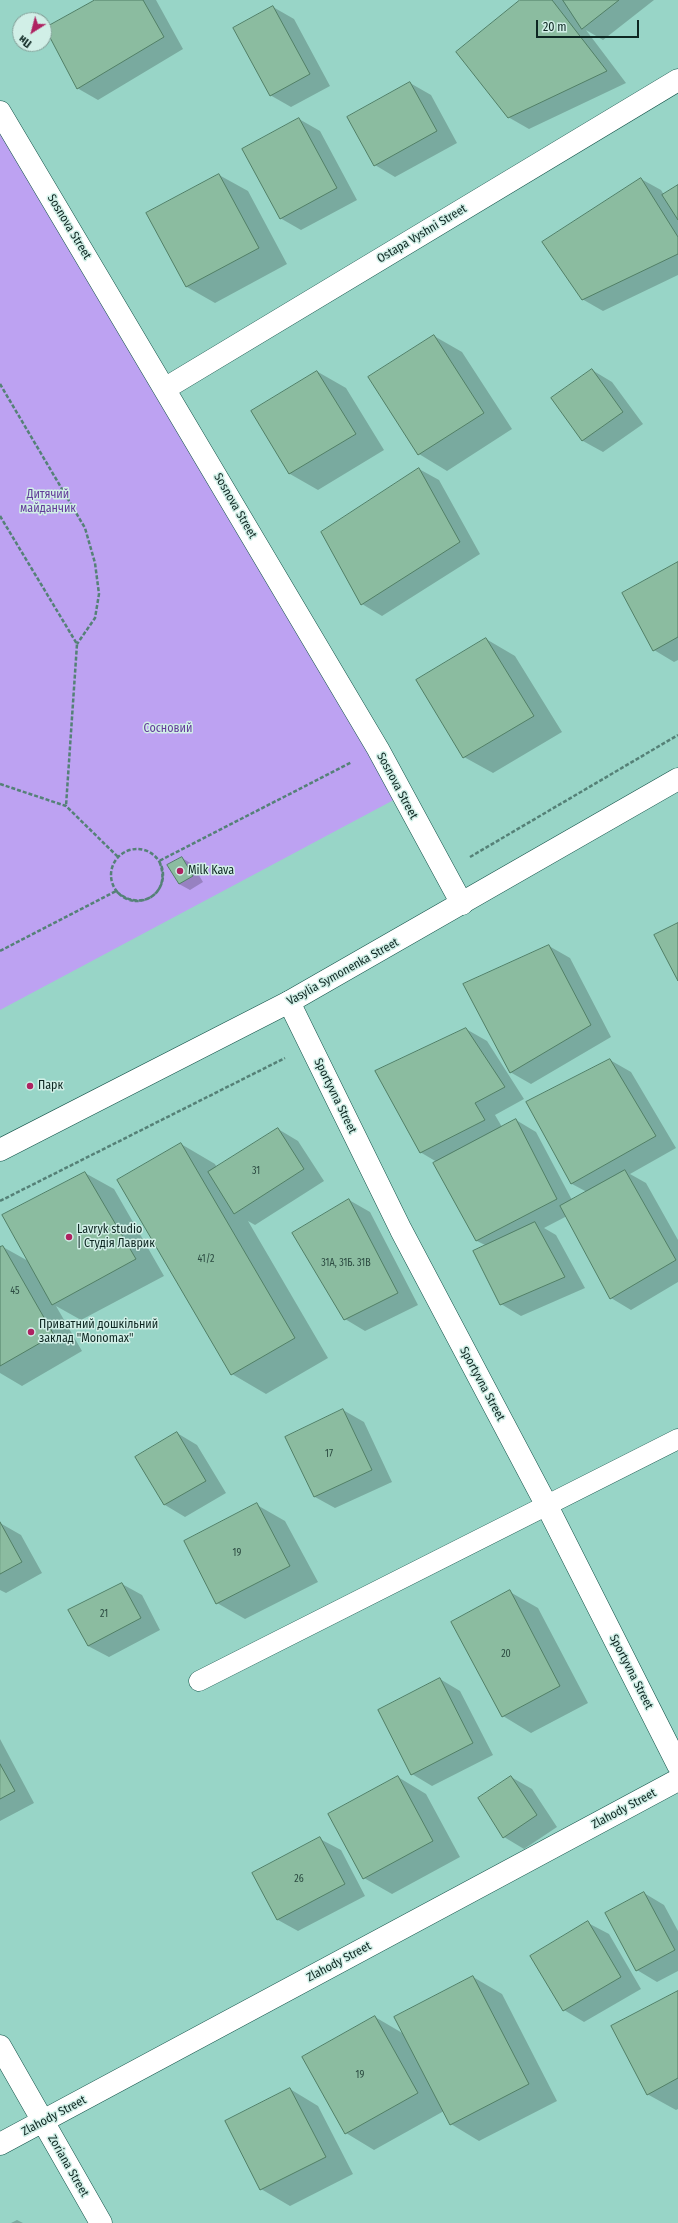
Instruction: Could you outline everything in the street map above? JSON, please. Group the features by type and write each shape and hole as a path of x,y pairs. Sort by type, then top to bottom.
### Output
{"street":[{"name":"Ostapa Vyshni Street","path":"166,388 678,80"},
{"name":"Sosnova Street","path":"0,112 166,388 378,749 462,904"},
{"name":"Vasylia Symonenka Street","path":"0,1150 289,1002 678,779"},
{"name":"Sportyvna Street","path":"289,1002 401,1230 547,1506 678,1765"},
{"name":"Zlahody Street","path":"0,2144 678,1780"},
{"name":"Zoriana Street","path":"0,2046 101,2223"}],"lane":[{"path":"199,1680 678,1439"}],"path":[{"path":"0,384 85,528 95,563 99,594 95,618 77,644 66,806"},
{"path":"0,516 77,644"},
{"path":"444,872 678,735"},
{"path":"159,861 378,749"},
{"path":"0,784 66,806 118,858"},
{"path":"131,850 147,851 159,861 163,869 161,887 152,896 141,901 131,901 116,891 112,883 111,874 113,865 118,858 131,850"},
{"path":"0,951 116,891"},
{"path":"0,1201 311,1046"}],"green space":[{"name":"Сосновий","path":"0,114 403,795 0,1010"}],"building":[{"path":"95,0 143,0 164,37 77,89 52,41 52,24"},
{"path":"520,0 552,0 607,71 508,118 456,52"},
{"path":"563,0 619,0 582,29"},
{"path":"273,6 310,74 270,96 233,28"},
{"path":"410,82 437,131 374,166 347,117"},
{"path":"299,118 337,188 280,219 242,149"},
{"path":"219,174 259,248 186,287 146,213"},
{"path":"641,178 678,237 678,254 582,300 542,242"},
{"path":"678,185 678,220 662,195"},
{"path":"434,335 484,413 418,455 368,377"},
{"path":"592,369 623,412 582,441 551,398"},
{"path":"317,371 356,434 289,474 251,411"},
{"path":"419,468 460,542 361,605 321,532"},
{"path":"678,562 678,637 653,651 622,593"},
{"path":"486,638 534,716 463,758 416,680"},
{"name":"Milk Kava","path":"182,857 193,876 179,884 167,865"},
{"path":"678,923 678,981 654,935"},
{"path":"549,945 591,1025 510,1073 463,984"},
{"path":"466,1028 505,1087 475,1103 485,1120 420,1153 375,1071"},
{"path":"610,1059 656,1136 571,1184 526,1102"},
{"path":"516,1119 557,1199 476,1241 433,1163"},
{"path":"278,1128 304,1169 234,1214 208,1172"},
{"path":"181,1143 295,1338 231,1375 117,1180"},
{"path":"625,1170 676,1260 610,1299 560,1206"},
{"name":"Lavryk studio | Студія Лаврик","path":"85,1172 136,1259 52,1305 2,1215"},
{"path":"349,1199 398,1293 344,1320 292,1233"},
{"path":"535,1222 565,1277 500,1305 473,1251"},
{"path":"3,1246 54,1335 0,1366 0,1247"},
{"path":"343,1409 372,1470 314,1497 285,1437"},
{"path":"177,1432 206,1481 164,1505 135,1457"},
{"path":"257,1503 290,1566 216,1604 184,1541"},
{"path":"0,1522 22,1562 0,1574"},
{"path":"122,1583 141,1618 88,1646 68,1610"},
{"path":"510,1590 560,1686 502,1717 451,1622"},
{"path":"440,1678 473,1743 411,1775 378,1710"},
{"path":"0,1764 15,1791 0,1799"},
{"path":"398,1776 433,1841 363,1879 328,1814"},
{"path":"511,1776 537,1815 503,1838 478,1798"},
{"path":"320,1837 345,1884 277,1920 252,1873"},
{"path":"644,1892 675,1950 636,1971 605,1913"},
{"path":"588,1921 621,1977 563,2011 530,1956"},
{"path":"473,1976 529,2084 450,2125 394,2017"},
{"path":"678,1991 678,2078 647,2095 611,2026"},
{"path":"375,2016 418,2093 345,2134 302,2057"},
{"path":"290,2088 326,2157 260,2190 225,2121"}],"place":[{"name":"Milk Kava","path":"180,871"},
{"name":"Парк","path":"30,1086"},
{"name":"Lavryk studio | Студія Лаврик","path":"69,1237"},
{"name":"Приватний дошкільний заклад \"Monomax\"","path":"31,1332"}],"park label":[{"name":"Дитячий майданчик","path":"48,502"}]}
